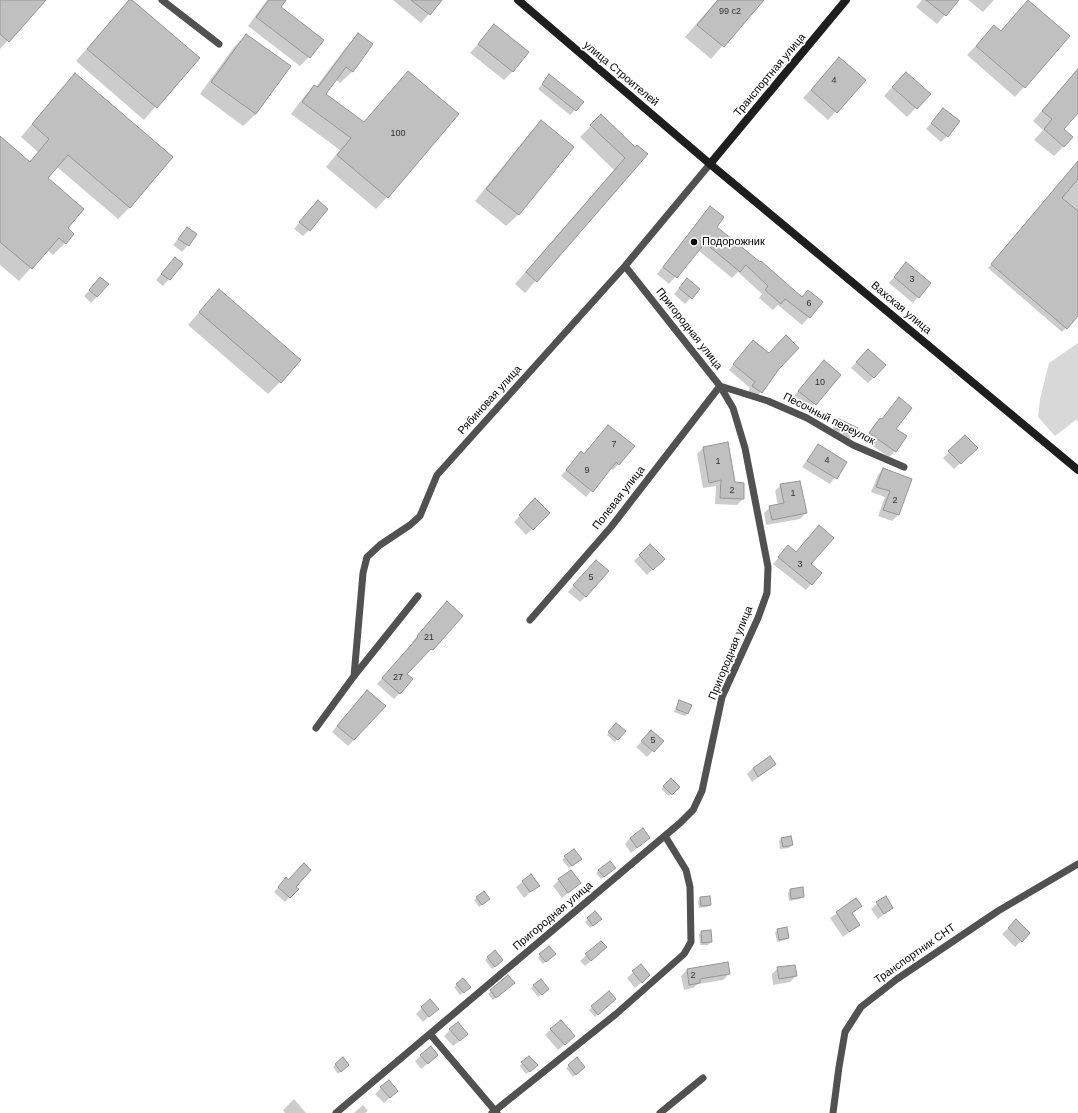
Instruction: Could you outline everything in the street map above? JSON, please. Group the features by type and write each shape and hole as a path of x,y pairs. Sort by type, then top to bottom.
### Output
{"street":[{"name":"улица Строителей","path":"518,0 710,164"},
{"name":"Транспортная улица","path":"710,164 846,0"},
{"name":"Вахская улица","path":"710,164 1078,470"}],"lane":[{"path":"162,0 219,44"},
{"name":"Рябиновая улица","path":"354,676 363,573 367,557 380,545 410,525 420,516 437,475 625,266 710,164"},
{"name":"Пригородная улица","path":"336,1113 665,836 693,810 702,792 722,697 758,618 766,593 768,567 745,448 733,408 720,386 625,266"},
{"name":"Песочный переулок","path":"720,386 775,404 807,418 852,445 904,467"},
{"name":"Полевая улица","path":"530,620 612,527 720,386"},
{"path":"316,728 354,676 418,596"},
{"path":"430,1034 494,1112 616,1014 684,954 691,942 690,887 686,870 665,836"},
{"name":"Транспортник СНТ","path":"833,1113 845,1032 861,1007 897,979 991,916 1078,864"},
{"path":"660,1113 703,1078"}],"shaded area":[{"path":"1078,343 1078,422 1076,420 1055,436 1038,417 1040,399 1049,363"}],"building":[{"path":"0,0 46,0 9,42 0,34"},
{"path":"129,0 132,0 200,58 157,108 87,49"},
{"path":"269,0 286,0 281,7 324,40 310,58 256,17"},
{"path":"411,0 442,0 430,15"},
{"path":"718,0 764,0 724,47 697,25"},
{"path":"926,0 959,0 946,16"},
{"path":"1028,0 1070,36 1025,88 976,46 994,25 1001,31"},
{"path":"494,24 529,52 513,72 478,44"},
{"path":"358,33 373,44 353,72 346,67 326,94 364,122 408,71 459,114 388,198 337,155 351,138 302,102 314,85 318,87"},
{"path":"246,34 291,66 256,114 211,82"},
{"path":"839,57 866,80 837,113 811,90"},
{"path":"1078,69 1078,113 1064,129 1073,137 1064,147 1044,129 1052,119 1042,111"},
{"path":"906,72 931,94 917,109 892,87"},
{"path":"75,73 173,157 130,208 68,155 48,178 84,209 68,228 74,234 66,244 59,238 32,269 0,242 0,136 30,162 49,139 32,124"},
{"path":"549,74 584,102 576,111 542,84"},
{"path":"943,108 960,121 948,137 931,123"},
{"path":"601,114 635,147 637,145 648,154 537,282 526,272 625,158 590,125"},
{"path":"541,120 574,147 519,215 486,189"},
{"path":"1078,161 1078,179 1062,198 1078,211 1078,316 1067,329 991,264"},
{"path":"318,200 328,209 310,231 299,222"},
{"path":"710,206 724,217 717,227 760,262 761,261 802,297 808,290 823,302 810,318 785,299 781,304 765,290 768,286 746,265 740,272 705,243 677,278 663,267"},
{"path":"187,227 197,234 189,246 178,239"},
{"path":"175,257 183,264 170,280 161,274"},
{"path":"906,262 931,283 919,298 894,277"},
{"path":"100,277 109,284 97,297 89,290"},
{"path":"687,278 700,289 692,299 679,288"},
{"path":"219,289 301,360 281,383 199,312"},
{"path":"786,335 799,348 779,369 762,393 752,386 755,382 733,364 753,340 769,353"},
{"path":"868,349 886,365 874,378 856,362"},
{"path":"824,360 841,375 816,405 798,391"},
{"path":"899,397 912,408 896,429 907,436 896,452 869,433"},
{"path":"839,419 858,428 854,436 835,428"},
{"path":"608,425 635,446 619,465 616,462 593,492 566,470 581,451 584,454"},
{"path":"965,435 978,448 961,464 948,451"},
{"path":"728,442 735,482 744,483 744,499 720,498 721,480 709,483 703,447"},
{"path":"818,444 847,462 837,479 807,461"},
{"path":"883,468 912,479 899,515 883,510 890,491 876,487"},
{"path":"800,481 807,513 772,520 769,506 784,503 780,484"},
{"path":"535,498 550,513 533,530 519,515"},
{"path":"819,525 834,538 811,564 822,573 812,585 778,557 788,545 796,552"},
{"path":"650,544 665,559 653,570 639,555"},
{"path":"596,560 609,571 586,597 573,585"},
{"path":"447,601 463,616 433,650 431,649 407,674 413,679 400,694 382,678"},
{"path":"367,690 386,706 354,740 337,726"},
{"path":"679,700 692,705 688,714 676,709"},
{"path":"616,723 626,731 618,740 608,732"},
{"path":"651,730 664,741 654,752 641,741"},
{"path":"770,756 776,764 758,777 753,768"},
{"path":"671,778 680,787 672,795 663,786"},
{"path":"643,828 650,838 637,848 630,838"},
{"path":"791,836 793,845 783,847 781,838"},
{"path":"574,849 582,859 572,866 564,856"},
{"path":"610,861 616,868 604,877 598,870"},
{"path":"304,863 311,870 296,887 299,889 290,898 278,887 286,877 288,880"},
{"path":"571,870 581,883 568,893 558,879"},
{"path":"531,874 540,886 530,892 522,881"},
{"path":"803,887 804,897 791,899 790,889"},
{"path":"484,891 490,899 482,905 476,897"},
{"path":"710,896 711,905 701,906 700,897"},
{"path":"886,896 893,908 884,914 876,902"},
{"path":"856,898 862,906 852,913 860,925 849,932 836,912"},
{"path":"595,911 602,919 593,926 587,918"},
{"path":"1016,919 1030,933 1022,942 1008,928"},
{"path":"787,927 789,938 779,940 777,929"},
{"path":"711,930 712,942 702,943 701,931"},
{"path":"601,941 607,947 591,961 585,954"},
{"path":"549,946 556,954 546,962 539,954"},
{"path":"495,950 503,960 495,967 487,957"},
{"path":"728,962 730,974 700,979 700,983 689,985 687,969"},
{"path":"641,964 650,975 642,983 632,971"},
{"path":"795,965 797,976 779,979 777,967"},
{"path":"508,975 515,983 496,998 490,990"},
{"path":"463,978 471,987 464,993 456,984"},
{"path":"541,979 549,989 542,995 533,985"},
{"path":"609,991 616,999 598,1015 591,1006"},
{"path":"430,999 439,1009 429,1017 421,1007"},
{"path":"561,1020 575,1036 565,1045 550,1029"},
{"path":"458,1022 468,1034 460,1041 449,1029"},
{"path":"431,1046 438,1055 428,1064 420,1055"},
{"path":"529,1056 538,1065 530,1072 521,1062"},
{"path":"343,1057 349,1065 341,1072 335,1064"},
{"path":"577,1057 585,1067 576,1075 568,1065"},
{"path":"389,1080 398,1091 390,1098 380,1087"}],"place":[{"name":"Подорожник","path":"694,242"}]}
